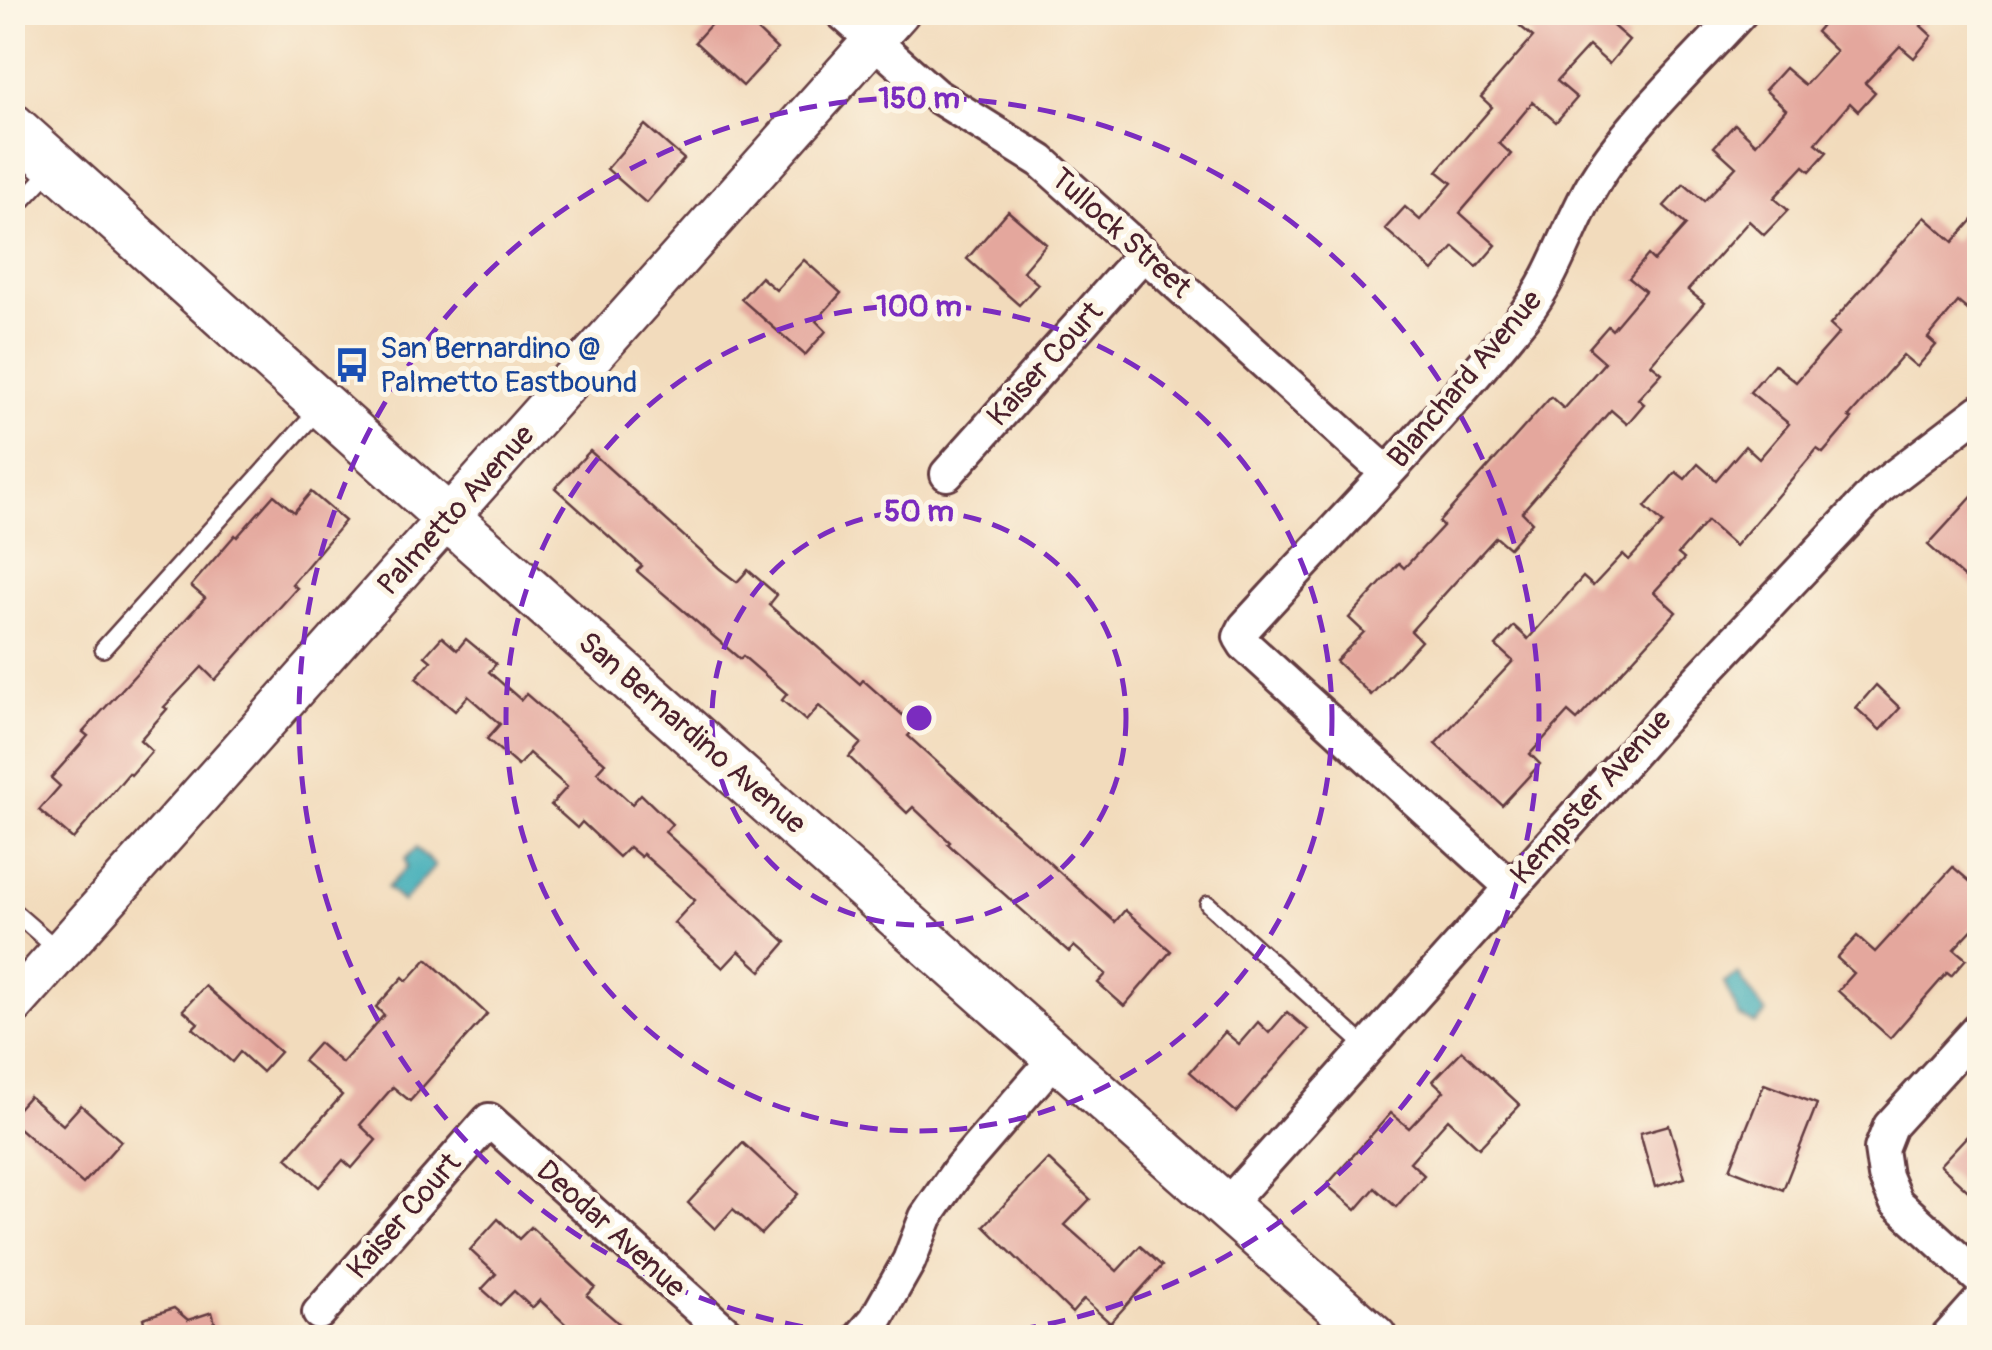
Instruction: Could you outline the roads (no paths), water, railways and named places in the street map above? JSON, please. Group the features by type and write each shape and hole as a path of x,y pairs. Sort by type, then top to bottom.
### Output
{"main road":[{"name":"San Bernardino Avenue","path":"12,126 449,519 1374,1338"}],"street":[{"name":"Tullock Street","path":"841,12 886,27 958,112 1041,161 1386,473"},
{"name":"Blanchard Avenue","path":"1510,886 1286,684 1240,637 1538,296 1593,185 1621,145 1741,12"},
{"name":"Palmetto Avenue","path":"17,990 61,952 886,27"},
{"name":"Kaiser Court","path":"947,474 1143,254"},
{"name":"Kempster Avenue","path":"1226,1206 1510,886 1879,488 1980,411"},
{"path":"1980,1027 1890,1126 1881,1149 1885,1176 1896,1202 1980,1279"},
{"path":"860,1338 876,1319 909,1261 926,1217 949,1184 1058,1056"},
{"name":"Kaiser Court","path":"320,1312 489,1120"},
{"name":"Deodar Avenue","path":"489,1120 732,1338"},
{"path":"1946,1338 1980,1301"}],"lane":[{"path":"12,212 56,165"},
{"path":"103,648 322,405"},
{"path":"1208,904 1366,1047"},
{"path":"12,910 61,952"}],"water":[{"path":"416,848 435,866 403,902 387,888 407,867 405,859"},
{"path":"1738,974 1766,1013 1755,1024 1740,1017 1724,982"}],"place":[{"name":"San Bernardino @ Palmetto Eastbound","path":"352,365"}]}
